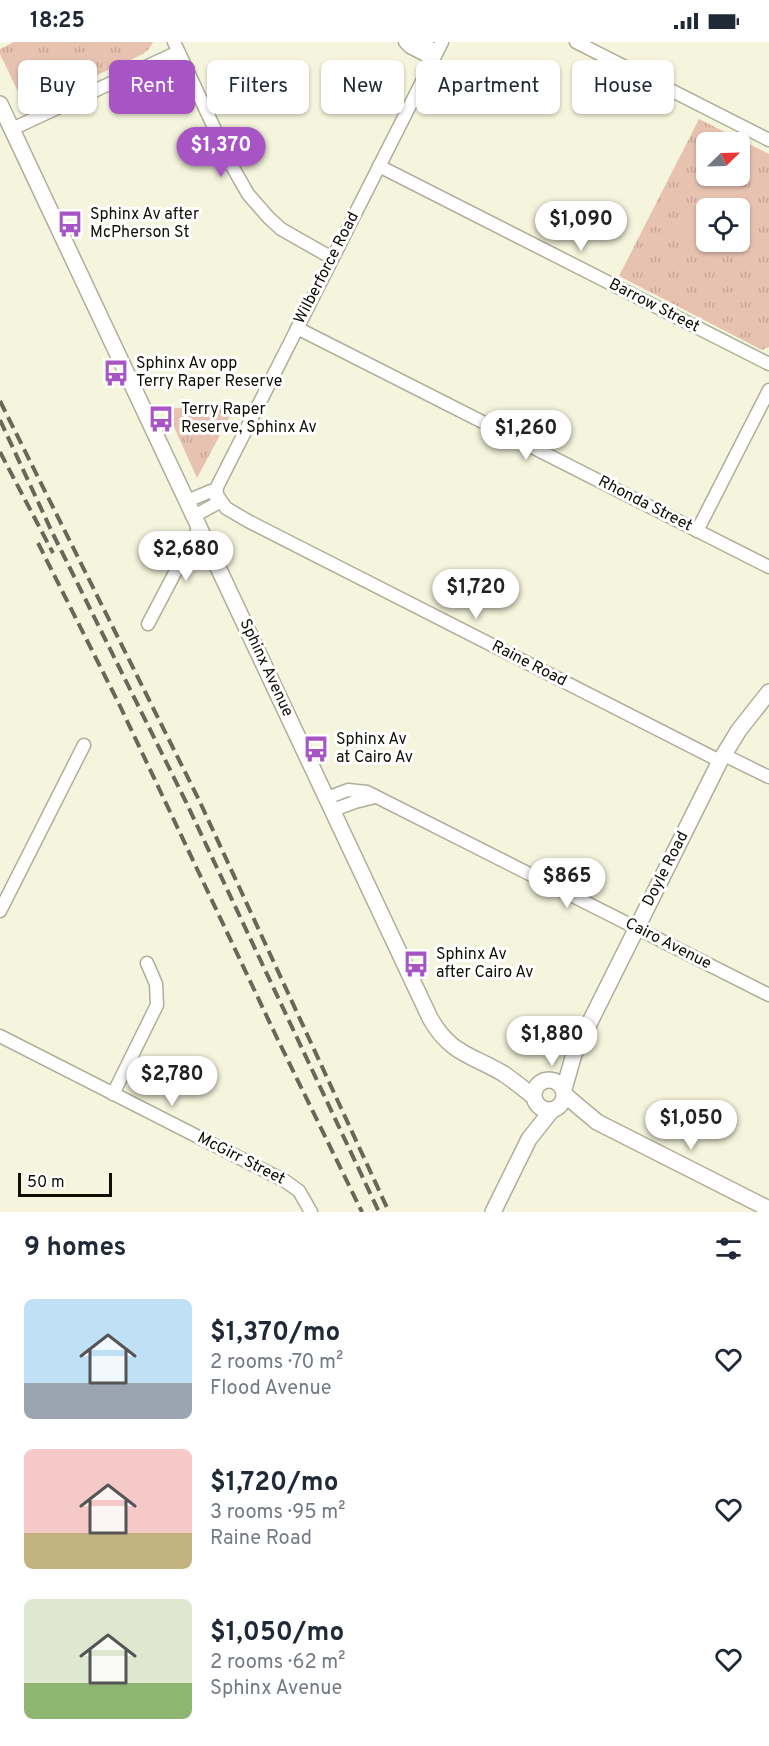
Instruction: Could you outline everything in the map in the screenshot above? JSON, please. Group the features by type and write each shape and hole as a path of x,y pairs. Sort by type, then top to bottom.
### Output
{"street":[{"path":"405,42 410,47 437,51"},
{"path":"418,42 437,51"},
{"path":"576,42 769,140"},
{"path":"12,129 176,47 232,166 248,194 281,229 332,258"},
{"name":"Wilberforce Road","path":"148,624 197,521 214,506 217,487 437,51"},
{"name":"Sphinx Avenue","path":"0,104 434,1026 452,1047 503,1074 535,1099"},
{"name":"Barrow Street","path":"379,166 769,364"},
{"name":"Rhonda Street","path":"297,328 769,567"},
{"path":"698,531 769,390"},
{"path":"187,501 209,491 217,495"},
{"name":"Raine Road","path":"217,495 226,508 248,521 722,758 769,777"},
{"name":"Doyle Road","path":"564,1092 574,1054 722,758 739,730 769,692"},
{"path":"0,911 84,745"},
{"name":"Cairo Avenue","path":"330,804 355,802 375,797 769,995"},
{"path":"114,1094 157,1005 156,984 147,963"},
{"name":"McGirr Street","path":"0,1036 293,1185 311,1212"},
{"name":"Doyle Road","path":"546,1079 574,1054"},
{"name":"Sphinx Avenue","path":"503,1074 546,1079"},
{"path":"529,1139 535,1099 534,1089 546,1079 555,1080 564,1092 597,1122"},
{"path":"493,1210 529,1139 553,1110 562,1104 564,1092"},
{"path":"535,1099 541,1108 597,1122 769,1209"}],"green space":[{"path":"14,42 153,42 143,54 130,60 109,60 109,70 97,75 97,60 18,60 18,92 0,54 0,49"},
{"path":"699,119 725,132 696,132 696,186 750,186 750,144 769,154 769,347 762,350 619,276"},
{"path":"706,186 720,186 735,194 733,198 700,198"},
{"path":"750,201 768,211 750,246"},
{"path":"696,205 696,237 683,230"},
{"path":"724,252 747,252 742,261"},
{"path":"237,403 197,478 166,409"}],"railway":[{"path":"0,401 199,800 389,1212"},
{"path":"0,420 52,532 186,802 379,1212"},
{"path":"0,452 53,553"},
{"path":"38,543 120,706 362,1212"}],"place":[{"name":"Sphinx Av after McPherson St","path":"70,224"},
{"name":"Sphinx Av opp Terry Raper Reserve","path":"116,373"},
{"name":"Terry Raper Reserve, Sphinx Av","path":"161,419"},
{"name":"Sphinx Av at Cairo Av","path":"316,749"},
{"name":"Sphinx Av after Cairo Av","path":"416,964"}]}
